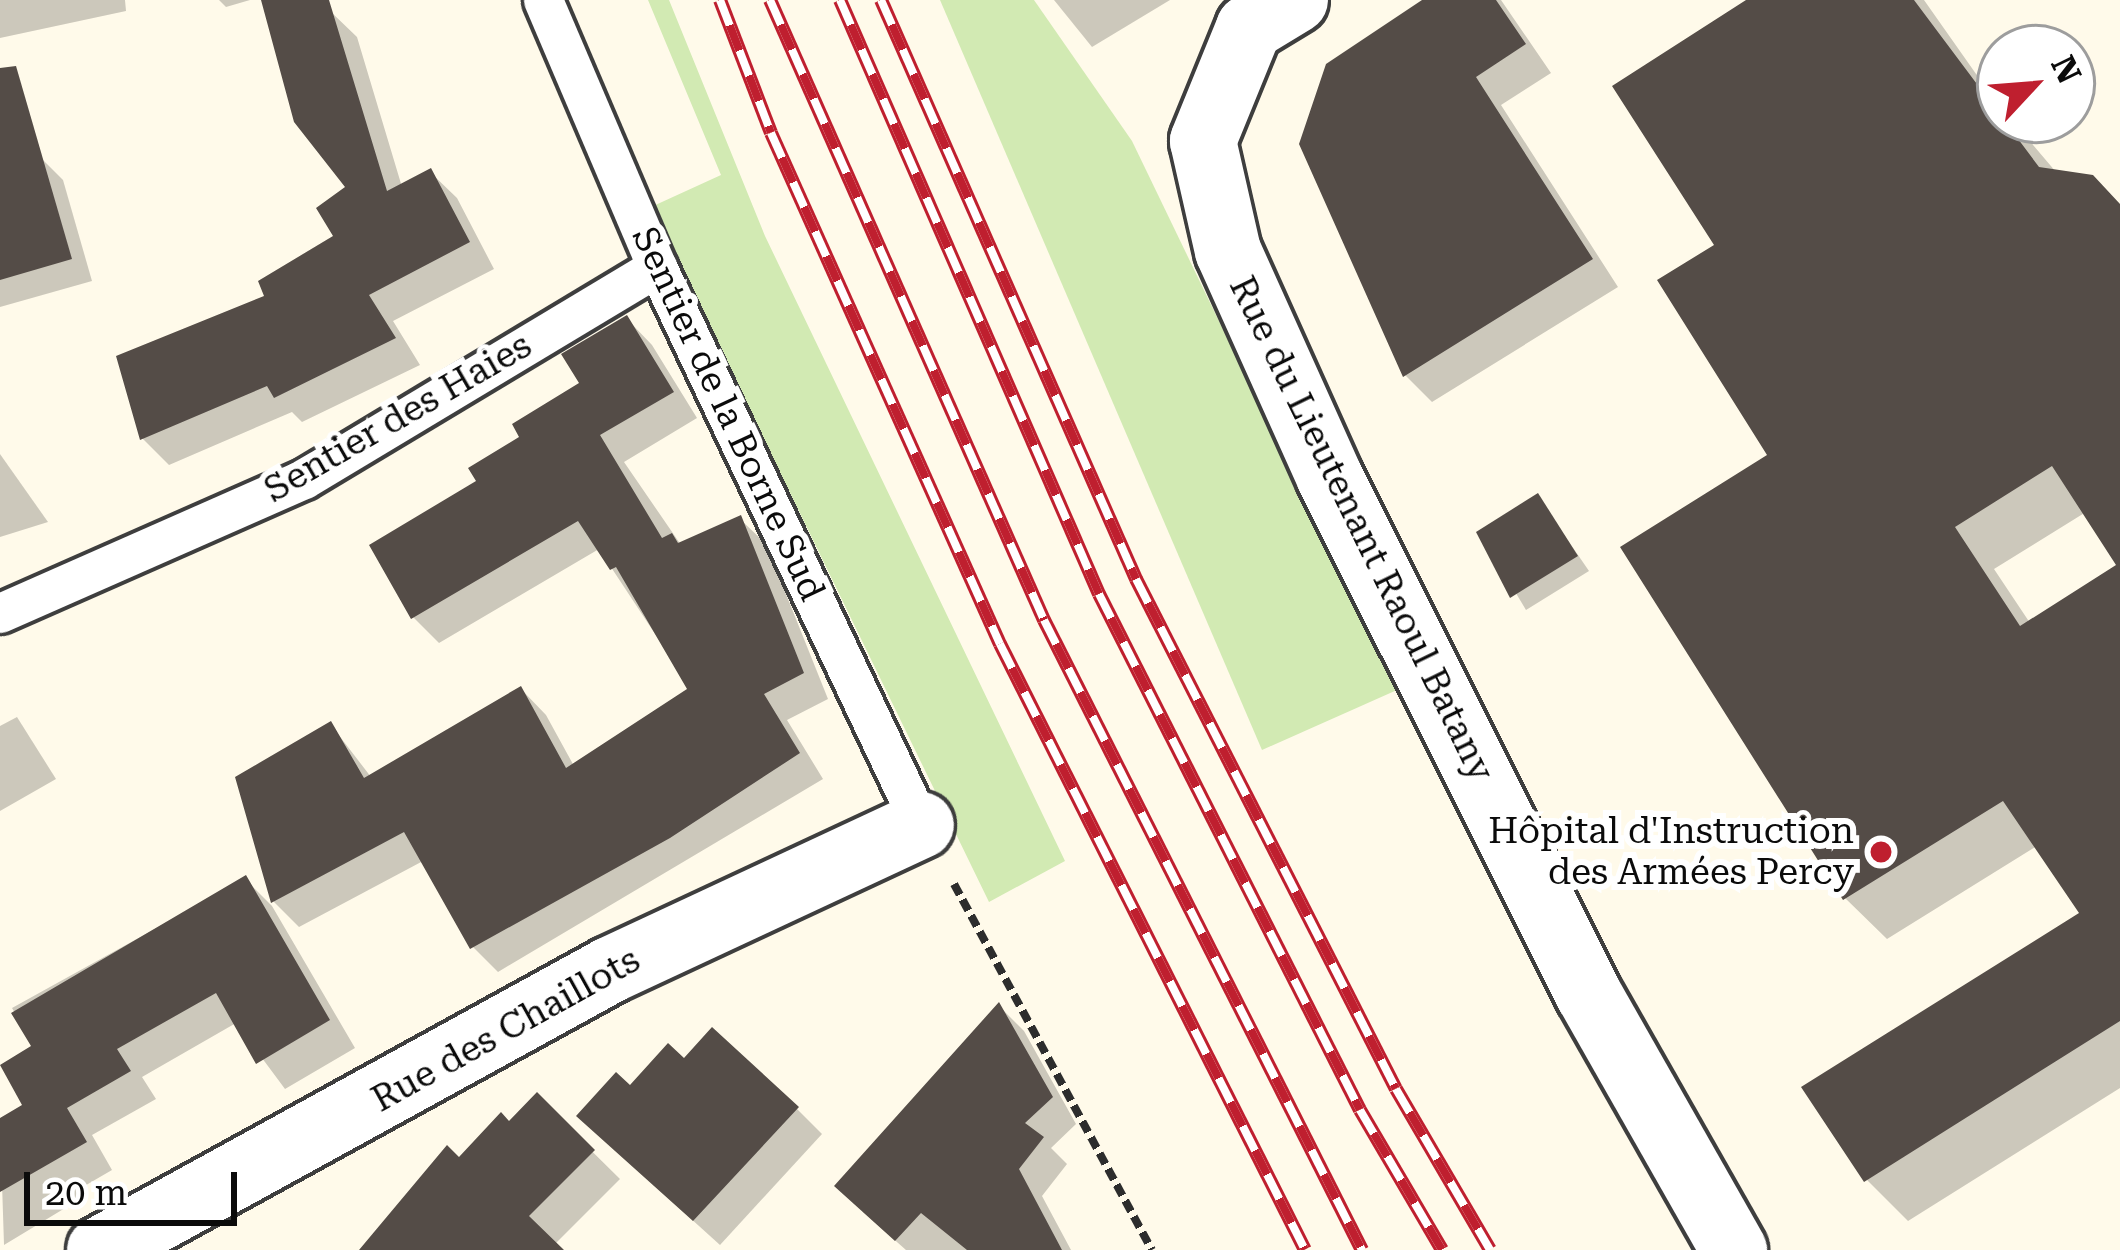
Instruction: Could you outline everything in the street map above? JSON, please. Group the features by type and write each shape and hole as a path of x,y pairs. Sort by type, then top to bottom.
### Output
{"street":[{"name":"Rue du Lieutenant Raoul Batany","path":"1294,0 1249,28 1203,141 1228,251 1330,478 1588,993 1735,1250"},
{"name":"Rue des Chaillots","path":"100,1250 610,970 921,825"}],"lane":[{"name":"Sentier de la Borne Sud","path":"542,0 657,267 921,825"},
{"name":"Sentier des Haies","path":"0,613 304,479 657,267"}],"path":[{"path":"921,825 1152,1250"}],"green space":[{"path":"648,0 669,0 765,236 1065,861 989,902 651,207 721,175"},
{"path":"940,0 1034,0 1132,141 1397,690 1262,750"}],"building":[{"path":"261,0 329,0 387,191 431,168 470,242 369,295 396,338 274,398 267,386 140,440 116,356 264,296 258,281 333,236 316,208 345,187 294,122"},
{"path":"1422,0 1496,0 1526,44 1476,77 1593,259 1403,377 1299,144 1326,64"},
{"path":"1746,0 1914,0 1976,83 1976,144 2022,144 2039,167 2093,175 2120,204 2120,1021 1864,1182 1801,1087 2079,913 2003,801 1843,900 1620,547 1767,455 1657,280 1714,245 1612,86","holes":["2052,466 2116,565 2020,626 1955,527"]},
{"path":"16,66 72,259 0,280 0,68"},
{"path":"627,315 674,392 600,435 662,538 672,533 678,543 741,515 804,673 764,694 800,753 670,838 470,949 404,832 271,903 235,777 331,721 364,778 521,686 566,768 687,689 616,567 610,570 578,521 411,619 369,545 476,481 468,468 519,437 512,424 579,383 561,354"},
{"path":"1538,493 1578,556 1510,598 1476,532"},
{"path":"246,875 330,1020 256,1064 216,993 117,1049 131,1071 67,1108 87,1142 0,1192 0,1118 22,1105 0,1065 31,1046 11,1013"},
{"path":"999,1002 1053,1097 1025,1123 1044,1137 1019,1169 1062,1250 967,1250 921,1213 895,1241 834,1186"},
{"path":"712,1027 799,1107 693,1221 576,1116 616,1072 630,1085 668,1043 684,1058"},
{"path":"537,1092 595,1150 529,1216 564,1250 359,1250 447,1145 459,1157 501,1112 509,1121"}],"railway":[{"path":"720,0 771,133 1000,644 1305,1250"},
{"path":"770,0 1044,620 1362,1250"},
{"path":"840,0 1099,594 1360,1110 1442,1250"},
{"path":"881,0 1136,579 1396,1089 1490,1250"}],"place":[{"name":"Hôpital d'Instruction des Armées Percy","path":"1881,852"}]}
